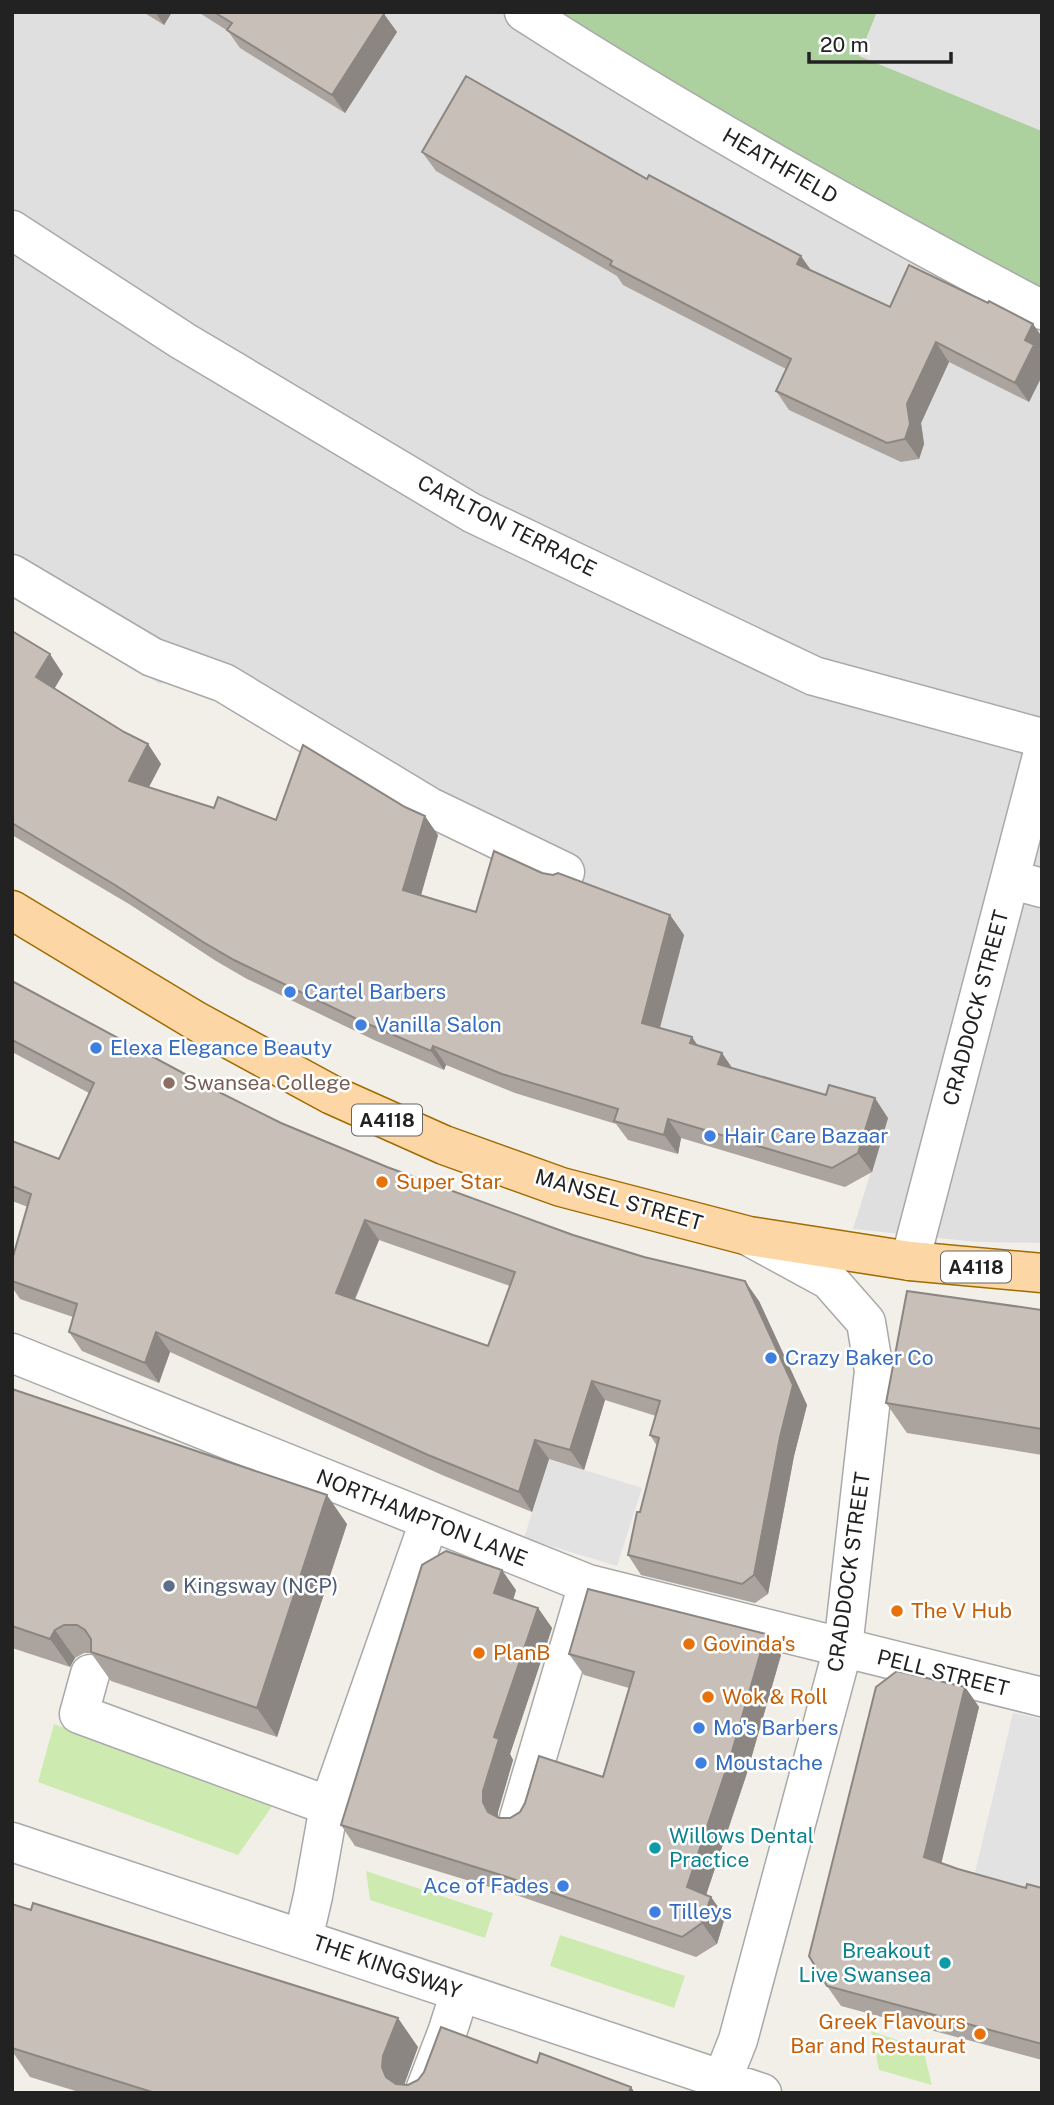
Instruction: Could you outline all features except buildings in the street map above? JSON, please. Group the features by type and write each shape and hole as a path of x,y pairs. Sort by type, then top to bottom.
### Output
{"main road":[{"name":"MANSEL STREET","path":"12,910 208,1027 332,1095 444,1145 561,1186 748,1236 910,1261"},
{"name":"A4118","path":"910,1261 1042,1273"}],"street":[{"name":"HEATHFIELD","path":"524,12 807,183 1042,310"},
{"name":"CARLTON TERRACE","path":"12,230 183,341 472,513 814,676 1042,738"},
{"path":"12,574 152,657 224,683 430,807 565,872"},
{"name":"CRADDOCK STREET","path":"910,1261 1026,883 1042,756"},
{"name":"CRADDOCK STREET","path":"719,2087 738,2040 844,1648 874,1371 866,1322 829,1280 748,1236"},
{"name":"NORTHAMPTON LANE","path":"12,1353 588,1584 844,1648"},
{"path":"303,1939 329,1806 429,1522"},
{"path":"519,1818 588,1584"},
{"name":"PELL STREET","path":"844,1648 1042,1698"},
{"path":"90,1674 79,1714 329,1806"},
{"name":"THE KINGSWAY","path":"12,1842 460,1992 719,2087 762,2093"},
{"path":"424,2093 460,1992"}],"shaded area":[{"path":"12,12 1042,12 1042,1243 977,1242 853,1229 888,1118 704,1062 656,1042 508,870 178,678 160,684 12,596"},
{"path":"877,12 1042,12 1042,131 859,56"},
{"path":"549,1459 642,1488 617,1566 524,1538"},
{"path":"1013,1713 1042,1719 1042,1905 971,1889"}],"green space":[{"path":"552,12 877,12 860,56 1042,131 1042,290 869,207"},
{"path":"54,1724 273,1805 238,1855 38,1782"},
{"path":"366,1871 493,1913 485,1938 370,1900"},
{"path":"560,1935 685,1976 674,2008 550,1966"},
{"path":"871,2031 923,2049 932,2085 879,2070"}],"place":[{"name":"Cartel Barbers","path":"290,992"},
{"name":"Vanilla Salon","path":"361,1025"},
{"name":"Elexa Elegance Beauty","path":"96,1048"},
{"name":"Swansea College","path":"169,1083"},
{"name":"Hair Care Bazaar","path":"710,1136"},
{"name":"Super Star","path":"382,1182"},
{"name":"Crazy Baker Co","path":"771,1358"},
{"name":"Kingsway (NCP)","path":"169,1586"},
{"name":"The V Hub","path":"897,1611"},
{"name":"Govinda's","path":"689,1644"},
{"name":"PlanB","path":"479,1653"},
{"name":"Wok & Roll","path":"708,1697"},
{"name":"Mo's Barbers","path":"699,1728"},
{"name":"Moustache","path":"701,1763"},
{"name":"Willows Dental Practice","path":"655,1848"},
{"name":"Ace of Fades","path":"563,1886"},
{"name":"Tilleys","path":"655,1912"},
{"name":"Breakout Live Swansea","path":"945,1963"},
{"name":"Greek Flavours Bar and Restaurat","path":"980,2034"}]}
